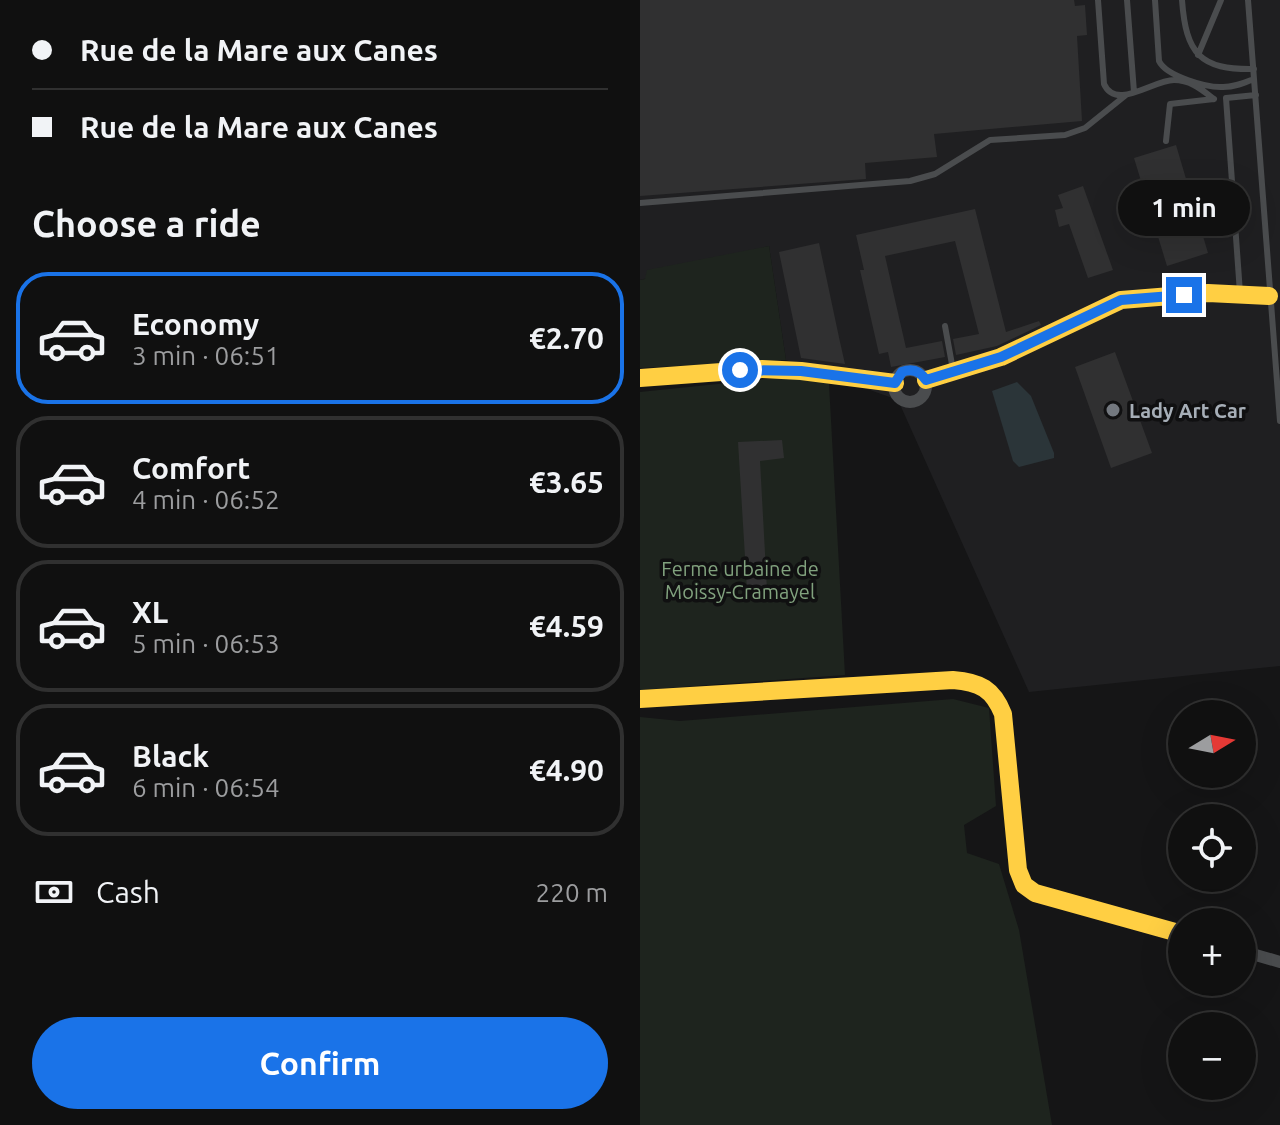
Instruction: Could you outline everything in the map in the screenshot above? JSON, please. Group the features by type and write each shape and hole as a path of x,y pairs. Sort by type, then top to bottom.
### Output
{"street":[{"path":"926,380 1001,357 1121,300 1208,293 1269,296"},
{"path":"640,378 762,369 895,383"},
{"path":"916,371 926,380 924,396 910,403 898,396 895,383 899,375 916,371"},
{"path":"640,699 953,680 972,681 986,687 997,697 1003,714 1018,870 1024,885 1035,893 1168,930"},
{"path":"1256,955 1280,962"}],"lane":[{"path":"1098,0 1107,90 1115,96 1126,95 1175,80 1197,86 1214,99"},
{"path":"1127,0 1134,92"},
{"path":"1155,0 1159,61 1169,73 1209,86 1235,86 1254,79"},
{"path":"1182,0 1190,40 1198,55 1209,64 1225,70 1254,69"},
{"path":"1198,55 1221,0"},
{"path":"1248,0 1280,421"},
{"path":"640,203 910,181 935,174 990,140 1065,135 1085,128 1126,95"},
{"path":"1166,141 1170,104 1256,95"},
{"path":"1226,98 1241,297"},
{"path":"945,326 953,370"}],"shaded area":[{"path":"640,0 1280,0 1280,666 1029,692 898,400 786,360 769,246 640,280"},
{"path":"1017,382 1031,396 1054,453 1054,458 1019,467 1013,461 992,391"}],"green space":[{"path":"769,246 786,360 640,368 640,280 645,279 647,270"},
{"name":"Ferme urbaine de Moissy-Cramayel","path":"806,375 829,384 845,675 640,690 640,392"},
{"path":"953,699 989,708 996,806 964,825 967,853 999,864 1019,930 1052,1125 640,1125 640,717 680,721"}],"building":[{"path":"640,0 1074,0 1075,6 1085,5 1087,35 1077,36 1082,121 934,134 937,157 865,163 866,179 640,196"},
{"path":"1176,145 1208,253 1167,266 1134,158"},
{"path":"1083,186 1113,270 1088,278 1069,224 1059,227 1055,210 1063,208 1058,195"},
{"path":"975,209 1006,332 1039,321 1041,325 997,346 956,355 953,339 979,334 955,241 885,256 906,348 942,341 945,357 891,367 888,352 879,354 860,270 864,270 856,235"},
{"path":"819,243 845,364 801,358 779,252"},
{"path":"1115,352 1152,453 1111,468 1075,367"},
{"path":"782,440 784,458 760,461 767,590 747,590 738,442"}],"traffic: slow":[{"path":"926,380 1001,357 1121,300 1208,293 1269,296"},
{"path":"640,378 762,369 895,383"},
{"path":"640,699 953,680 978,685 995,698 1003,714 1018,870 1024,885 1035,893 1168,930"}],"place":[{"name":"Lady Art Car","path":"1113,410"}],"route":[{"path":"740,370 801,371 895,383 902,372 911,370 920,373 926,380 1001,357 1121,300 1184,295"}]}
